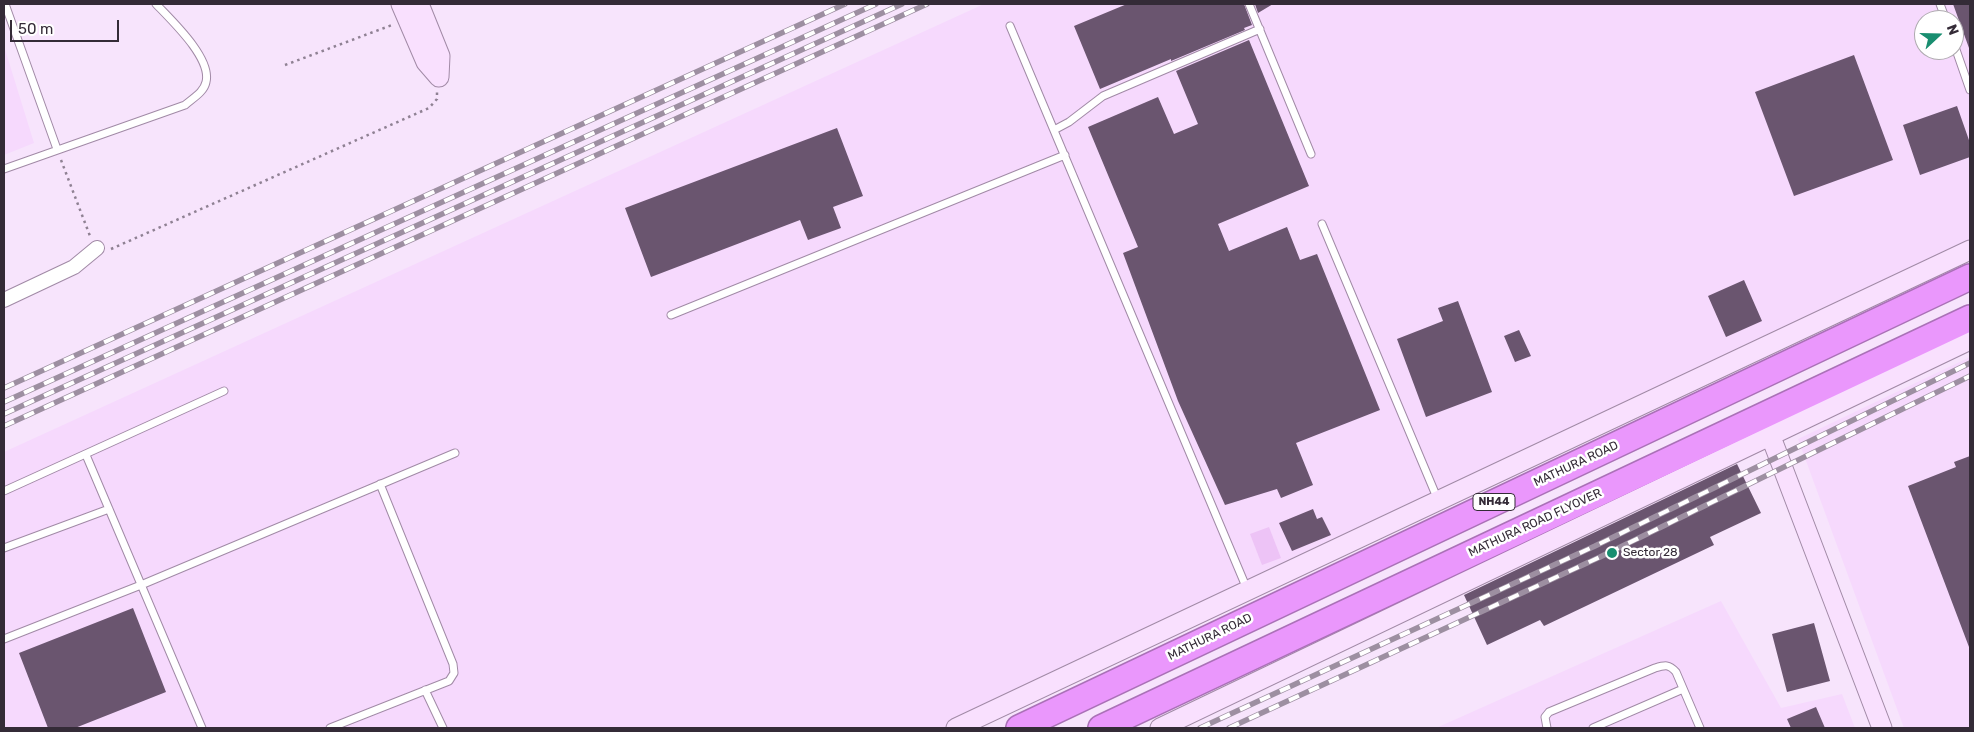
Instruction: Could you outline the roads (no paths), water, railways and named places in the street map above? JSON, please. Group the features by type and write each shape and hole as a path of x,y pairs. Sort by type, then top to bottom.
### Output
{"highway":[{"name":"MATHURA ROAD","path":"1019,728 1970,277"},
{"name":"MATHURA ROAD FLYOVER","path":"1101,728 1970,318"}],"main road":[{"path":"404,11 426,62 438,78 440,56 419,4"},
{"path":"956,728 1970,250"},
{"path":"1160,728 1771,437 1970,340"},
{"path":"1771,437 1882,728"}],"street":[{"path":"4,300 74,267 97,248"}],"lane":[{"path":"5,4 57,149"},
{"path":"4,169 185,104 198,95 206,81 205,65 184,34 156,4"},
{"path":"1249,4 1311,154"},
{"path":"1010,26 1248,590"},
{"path":"1054,130 1069,122 1103,96 1260,29"},
{"path":"1960,60 1970,90"},
{"path":"672,315 1065,155"},
{"path":"1322,224 1438,501"},
{"path":"4,491 224,391"},
{"path":"4,639 141,585 455,453"},
{"path":"86,454 202,728"},
{"path":"335,727 449,681 454,673 453,664 380,484"},
{"path":"4,548 109,509"},
{"path":"1547,728 1545,717 1549,712 1662,666 1671,667 1676,672 1700,728"},
{"path":"1593,728 1683,689"},
{"path":"425,690 443,728"}],"railway":[{"path":"4,388 845,4"},
{"path":"4,402 876,4"},
{"path":"4,414 902,4"},
{"path":"4,426 927,4"},
{"path":"1200,728 1595,546 1970,363"},
{"path":"1229,728 1600,557 1970,376"}],"place":[{"name":"Sector 28","path":"1612,553"}]}
